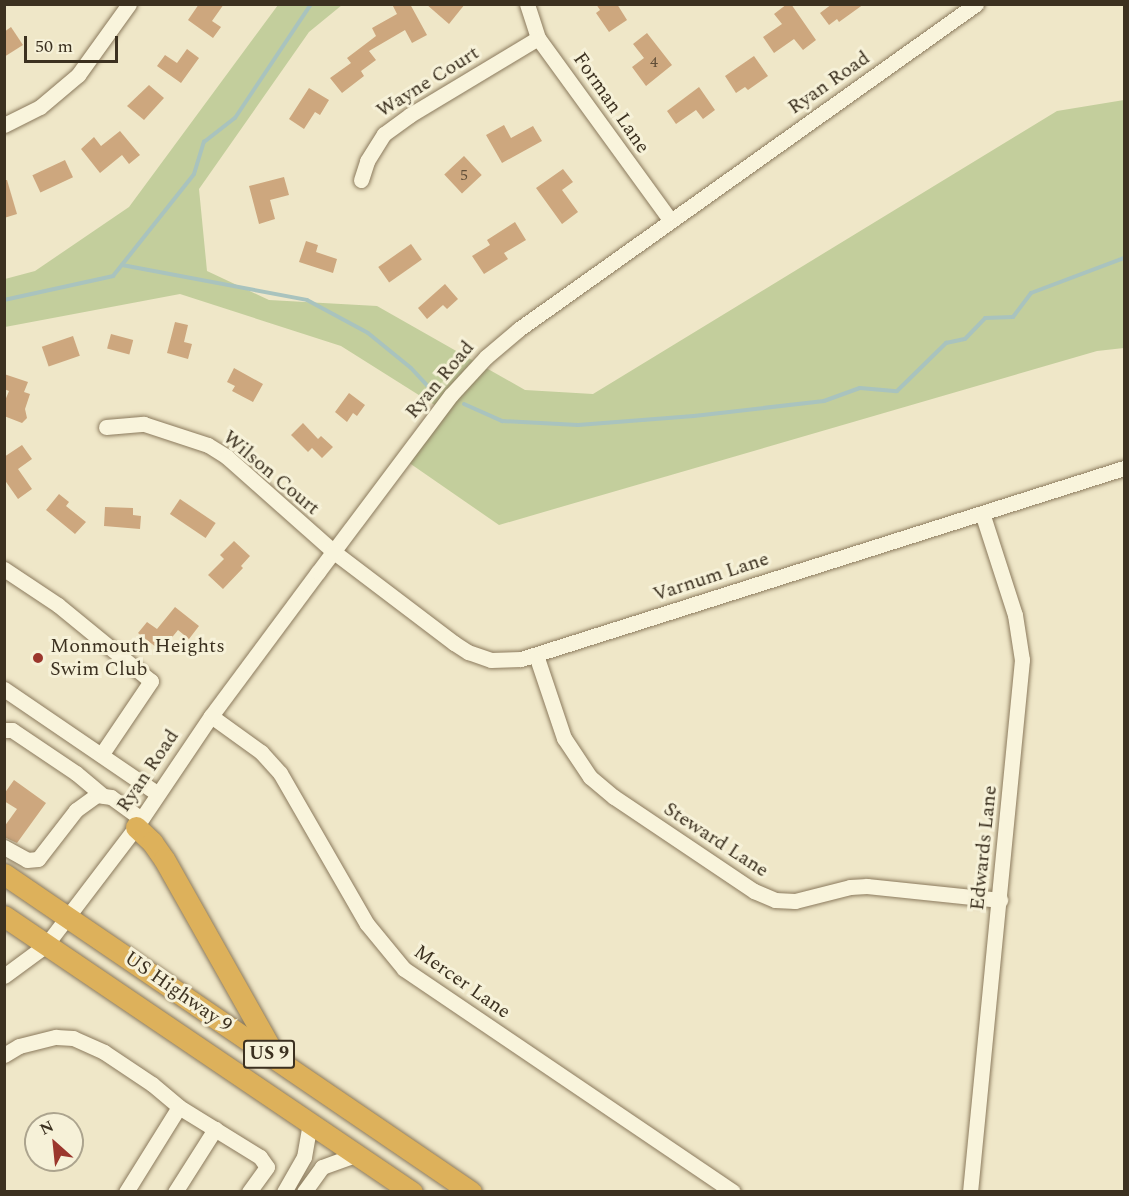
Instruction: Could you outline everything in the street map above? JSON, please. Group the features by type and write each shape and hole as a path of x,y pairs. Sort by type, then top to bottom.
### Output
{"highway":[{"path":"138,823 164,859 277,1059"},
{"name":"US Highway 9","path":"10,877 471,1191"},
{"name":"US Highway 9","path":"4,916 412,1191"}],"street":[{"path":"4,125 40,107 78,75 129,4"},
{"name":"Forman Lane","path":"527,4 538,38 671,221"},
{"name":"Ryan Road","path":"4,976 46,945 138,823 211,716 451,395 486,357 519,329 976,4"},
{"name":"Wayne Court","path":"361,180 367,161 384,134 410,115 538,38"},
{"name":"Wilson Court","path":"106,427 144,424 185,436 208,446 227,457 334,552"},
{"name":"Varnum Lane","path":"334,552 468,652 491,660 521,660 1125,468"},
{"name":"Edwards Lane","path":"970,1191 1022,660 1015,615 982,513"},
{"path":"4,569 58,605 151,681 102,755"},
{"name":"Steward Lane","path":"536,655 564,738 590,777 614,797 754,891 784,902 812,898 850,887 867,886 1000,900"},
{"path":"4,689 158,794"},
{"name":"Mercer Lane","path":"211,716 261,752 280,773 367,924 395,960 424,983 733,1191"},
{"path":"7,728 76,773 103,796"},
{"path":"4,847 27,860 38,859 76,810 97,795 111,797 138,823"},
{"path":"10,877 31,860"},
{"path":"4,1055 36,1040 56,1037 73,1038 104,1052 152,1084 179,1107 260,1157 267,1167 249,1191"},
{"path":"126,1191 179,1107"},
{"path":"284,1191 304,1158 310,1123"},
{"path":"175,1191 215,1129"},
{"path":"304,1191 322,1167 357,1154"}],"green space":[{"path":"278,5 342,5 309,32 199,189 207,271 269,300 377,306 525,390 593,394 1057,111 1124,100 1124,348 1097,351 499,525 405,460 441,409 341,346 180,294 5,327 5,279 35,271 129,207"}],"building":[{"path":"199,4 224,4 212,21 221,27 213,38 188,20"},
{"path":"392,4 410,4 427,35 412,43 405,30 369,51 376,60 361,71 364,76 342,93 330,78 351,63 347,58 376,36 372,28 397,14"},
{"path":"426,4 465,4 449,24"},
{"path":"596,4 617,4 627,20 609,32 596,13 600,10"},
{"path":"787,4 791,4 816,40 803,50 794,39 774,53 763,37 782,24 774,14"},
{"path":"832,4 864,4 839,22 837,19 829,25 820,13"},
{"path":"11,27 23,45 4,57 4,32"},
{"path":"647,33 672,65 646,86 632,67 644,58 633,44"},
{"path":"187,49 199,58 181,83 157,66 165,55 177,63"},
{"path":"754,56 768,76 748,90 745,87 736,93 725,76"},
{"path":"149,85 164,98 144,120 127,106"},
{"path":"699,87 715,110 703,119 696,110 676,124 667,111"},
{"path":"309,88 329,100 320,115 315,112 304,129 289,119"},
{"path":"504,125 511,138 533,126 542,141 502,163 486,135"},
{"path":"120,131 140,155 129,164 122,155 100,173 81,149 94,137 101,146"},
{"path":"464,156 482,175 462,193 444,174"},
{"path":"65,160 73,177 40,192 32,175"},
{"path":"563,169 573,182 562,190 578,212 562,224 536,188"},
{"path":"284,177 289,195 270,200 275,219 259,224 249,186"},
{"path":"4,180 7,180 17,214 4,218"},
{"path":"515,222 526,240 504,253 508,259 484,274 472,256 490,245 487,240"},
{"path":"306,241 318,245 316,252 337,259 333,273 299,262"},
{"path":"411,244 422,260 389,283 378,267"},
{"path":"445,284 458,299 447,309 443,305 427,319 418,308"},
{"path":"175,322 188,325 184,342 192,344 188,359 167,353"},
{"path":"111,334 133,340 129,354 107,348"},
{"path":"73,336 80,356 49,367 42,347"},
{"path":"234,368 263,384 253,402 232,391 235,386 227,382"},
{"path":"4,374 28,382 24,392 30,394 25,409 27,418 22,423 4,416 4,403 9,391 4,389"},
{"path":"349,393 365,405 357,416 353,413 347,422 335,412"},
{"path":"303,423 318,439 321,436 333,447 322,458 312,448 308,452 291,435"},
{"path":"22,445 32,459 18,469 32,489 18,499 4,479 4,457"},
{"path":"59,494 69,502 66,506 86,522 75,534 46,510"},
{"path":"180,499 216,523 206,538 170,514"},
{"path":"105,507 133,508 133,515 141,516 140,529 104,526"},
{"path":"234,541 250,556 241,566 243,568 223,589 208,575 224,559 220,555"},
{"path":"175,607 199,626 189,639 178,630 161,651 138,633 147,622 157,629"},
{"path":"14,780 46,803 17,843 4,837 4,827 17,809 4,801 4,794"}],"waterway":[{"path":"4,300 113,276 194,174 204,142 235,118 311,4"},
{"path":"464,404 502,421 578,425 694,416 824,401 860,388 897,391 946,343 965,339 985,318 1013,317 1031,293 1124,258"},
{"path":"122,265 307,300 368,333 411,368 429,387 435,389"}],"place":[{"name":"Monmouth Heights Swim Club","path":"38,658"}]}
